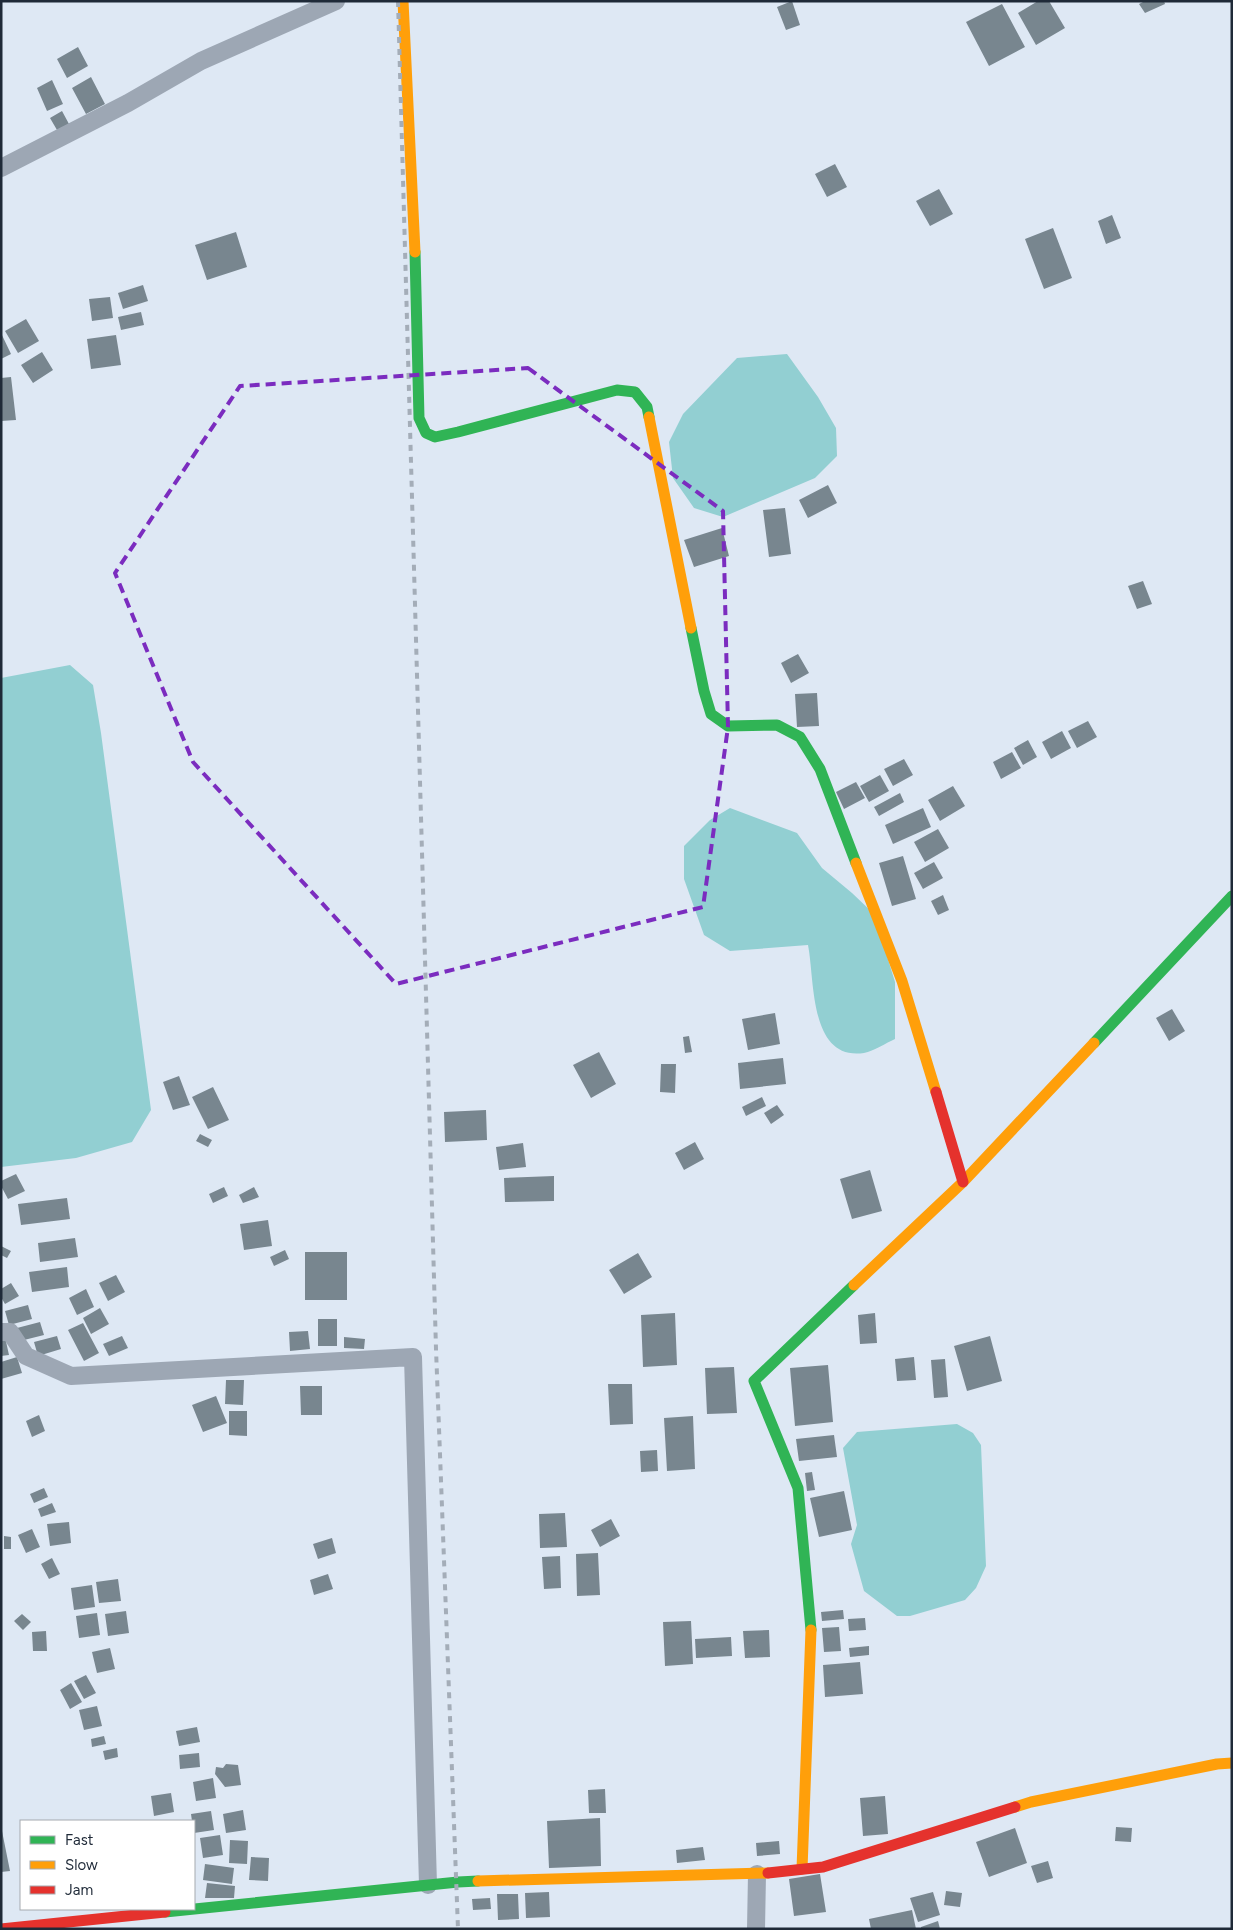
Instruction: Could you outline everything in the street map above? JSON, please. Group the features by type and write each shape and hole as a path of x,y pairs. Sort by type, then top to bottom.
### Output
{"street":[{"path":"1,168 128,103 201,61 336,1"},
{"path":"403,1 415,234 419,418 426,433 435,437 458,432 617,390 635,392 647,407 704,691 711,714 728,726 777,725 800,737 820,768 902,981 963,1182"},
{"path":"802,1869 811,1630 798,1488 754,1381 963,1182 1232,896"},
{"path":"1,1332 10,1332 26,1356 71,1376 413,1358 428,1885"},
{"path":"195,1909 458,1882 757,1874 823,1867 1031,1802 1217,1764 1232,1764"},
{"path":"756,1929 757,1874"},
{"path":"1,1929 185,1910"}],"highlighted area":[{"path":"528,368 723,511 728,727 703,907 396,984 193,762 115,573 240,386"}],"shaded area":[{"path":"787,354 818,397 836,428 837,456 815,478 723,517 694,508 673,478 669,442 683,414 737,358"},
{"path":"70,665 93,685 151,1110 132,1142 76,1158 1,1167 1,678"},
{"path":"730,808 797,833 822,868 874,914 895,982 895,1039 864,1053 846,1052 833,1045 824,1032 818,1015 808,945 730,951 704,935 684,879 684,846 710,820"},
{"path":"957,1424 973,1433 981,1445 986,1566 976,1588 965,1600 910,1616 897,1616 864,1591 851,1544 857,1525 843,1448 857,1432"}],"building":[{"path":"792,1 800,25 786,30 777,7"},
{"path":"1038,1 1049,1 1065,28 1036,45 1018,13"},
{"path":"1145,1 1164,1 1165,4 1145,13 1139,4"},
{"path":"1002,4 1025,47 989,66 966,22"},
{"path":"78,47 88,66 67,78 57,59"},
{"path":"91,77 105,104 86,114 72,88"},
{"path":"52,80 63,104 47,111 37,88"},
{"path":"62,111 69,124 57,130 50,118"},
{"path":"835,164 847,187 827,197 815,174"},
{"path":"939,189 953,214 930,226 916,201"},
{"path":"1112,215 1121,238 1106,244 1098,221"},
{"path":"1053,228 1072,278 1044,289 1025,239"},
{"path":"236,232 247,267 207,280 195,245"},
{"path":"143,285 148,301 123,309 118,293"},
{"path":"110,297 113,318 92,321 89,299"},
{"path":"141,312 144,325 121,330 118,317"},
{"path":"26,319 39,341 18,353 5,331"},
{"path":"1,333 11,354 1,359"},
{"path":"116,335 121,365 91,369 87,339"},
{"path":"42,352 53,370 33,383 21,365"},
{"path":"11,377 16,420 1,421 1,378"},
{"path":"828,485 837,503 808,518 799,500"},
{"path":"785,508 791,554 769,557 763,510"},
{"path":"722,528 729,556 694,567 684,540"},
{"path":"1143,581 1152,604 1137,609 1128,586"},
{"path":"798,654 809,673 791,683 781,663"},
{"path":"817,693 819,726 797,727 795,694"},
{"path":"1088,721 1097,737 1077,748 1068,731"},
{"path":"1062,731 1071,748 1051,759 1042,742"},
{"path":"1028,740 1037,757 1023,765 1014,748"},
{"path":"1012,752 1021,768 1001,779 993,762"},
{"path":"904,759 913,775 893,786 884,769"},
{"path":"880,775 889,791 869,802 860,786"},
{"path":"856,782 865,798 844,809 836,792"},
{"path":"953,786 965,806 940,821 928,800"},
{"path":"900,793 904,802 879,816 874,807"},
{"path":"923,808 931,827 893,844 885,825"},
{"path":"938,829 949,848 925,862 914,842"},
{"path":"903,856 916,899 892,906 879,863"},
{"path":"934,862 943,878 923,889 914,873"},
{"path":"943,895 949,910 938,915 931,901"},
{"path":"1172,1009 1185,1031 1169,1041 1156,1018"},
{"path":"775,1013 780,1044 748,1050 742,1019"},
{"path":"689,1036 692,1052 685,1053 683,1037"},
{"path":"599,1052 616,1084 591,1098 573,1065"},
{"path":"783,1058 786,1084 740,1089 738,1063"},
{"path":"661,1064 676,1064 675,1093 660,1092"},
{"path":"179,1076 190,1105 173,1110 163,1082"},
{"path":"213,1087 229,1120 208,1129 192,1097"},
{"path":"762,1097 766,1106 746,1116 742,1107"},
{"path":"777,1105 784,1115 771,1124 764,1113"},
{"path":"486,1110 487,1140 445,1142 444,1112"},
{"path":"200,1134 212,1140 208,1147 196,1141"},
{"path":"695,1142 704,1159 684,1170 675,1153"},
{"path":"523,1143 526,1167 499,1170 496,1147"},
{"path":"870,1170 882,1211 852,1219 840,1179"},
{"path":"16,1174 25,1191 8,1199 1,1186 1,1181"},
{"path":"554,1176 554,1201 505,1202 504,1178"},
{"path":"224,1187 228,1196 213,1203 209,1194"},
{"path":"254,1187 259,1197 243,1203 239,1195"},
{"path":"67,1198 70,1219 21,1225 18,1204"},
{"path":"268,1220 272,1246 244,1250 240,1224"},
{"path":"75,1238 78,1257 40,1262 38,1243"},
{"path":"1,1246 11,1251 7,1258 1,1255"},
{"path":"285,1250 289,1259 274,1266 270,1257"},
{"path":"305,1252 347,1252 347,1300 305,1300"},
{"path":"638,1253 652,1277 624,1294 609,1270"},
{"path":"67,1267 69,1287 32,1292 29,1272"},
{"path":"116,1275 125,1292 108,1301 99,1283"},
{"path":"11,1283 19,1296 5,1304 1,1297 1,1289"},
{"path":"86,1289 94,1307 77,1315 69,1298"},
{"path":"28,1305 32,1319 9,1325 5,1311"},
{"path":"100,1308 109,1324 91,1334 83,1318"},
{"path":"675,1313 677,1365 643,1367 641,1315"},
{"path":"875,1313 877,1343 860,1344 858,1315"},
{"path":"318,1319 337,1319 337,1346 318,1346"},
{"path":"40,1322 44,1335 20,1341 17,1328"},
{"path":"83,1323 99,1353 84,1361 68,1330"},
{"path":"308,1331 310,1349 290,1351 289,1332"},
{"path":"57,1336 61,1349 38,1356 34,1342"},
{"path":"122,1336 128,1348 109,1356 103,1344"},
{"path":"990,1336 1002,1381 967,1391 954,1346"},
{"path":"1,1337 5,1337 9,1355 1,1356"},
{"path":"344,1337 365,1339 364,1349 344,1348"},
{"path":"17,1357 22,1373 1,1379 1,1362"},
{"path":"914,1357 916,1380 897,1381 895,1359"},
{"path":"945,1359 948,1397 934,1398 931,1360"},
{"path":"828,1365 833,1422 795,1426 790,1368"},
{"path":"734,1367 737,1413 707,1414 705,1368"},
{"path":"226,1380 244,1380 243,1405 225,1404"},
{"path":"608,1384 632,1384 633,1424 610,1425"},
{"path":"300,1386 322,1386 322,1415 301,1415"},
{"path":"216,1396 227,1423 203,1432 192,1405"},
{"path":"229,1411 247,1411 247,1436 229,1435"},
{"path":"39,1415 45,1431 32,1437 26,1421"},
{"path":"693,1416 695,1469 667,1471 664,1418"},
{"path":"834,1435 837,1457 799,1461 796,1439"},
{"path":"657,1450 658,1471 641,1472 640,1451"},
{"path":"812,1472 815,1490 807,1491 805,1473"},
{"path":"44,1488 48,1497 34,1503 30,1494"},
{"path":"844,1491 852,1530 819,1537 810,1498"},
{"path":"52,1503 56,1512 41,1517 38,1509"},
{"path":"565,1513 567,1547 540,1548 539,1514"},
{"path":"611,1519 620,1536 600,1547 591,1530"},
{"path":"69,1522 71,1543 50,1546 47,1524"},
{"path":"32,1529 40,1547 26,1553 18,1535"},
{"path":"4,1536 11,1537 11,1549 4,1549"},
{"path":"332,1538 336,1553 318,1559 313,1544"},
{"path":"598,1553 600,1595 577,1596 576,1554"},
{"path":"560,1556 561,1588 544,1589 542,1557"},
{"path":"52,1558 60,1574 49,1579 41,1564"},
{"path":"328,1574 333,1589 314,1595 310,1580"},
{"path":"118,1579 121,1601 99,1603 96,1582"},
{"path":"92,1585 95,1607 74,1610 71,1588"},
{"path":"843,1610 844,1619 822,1621 821,1612"},
{"path":"126,1611 129,1633 108,1636 105,1614"},
{"path":"97,1613 100,1635 79,1638 76,1616"},
{"path":"22,1614 31,1622 23,1630 14,1621"},
{"path":"865,1618 866,1630 849,1631 848,1619"},
{"path":"691,1621 693,1664 665,1666 663,1622"},
{"path":"839,1627 841,1651 824,1652 822,1628"},
{"path":"769,1630 770,1657 745,1658 743,1631"},
{"path":"46,1631 47,1651 33,1651 32,1632"},
{"path":"731,1637 732,1656 696,1658 695,1639"},
{"path":"869,1646 869,1655 850,1657 849,1648"},
{"path":"110,1648 115,1669 97,1673 92,1652"},
{"path":"860,1662 863,1694 825,1697 823,1665"},
{"path":"86,1675 96,1693 84,1699 74,1681"},
{"path":"71,1683 82,1702 70,1709 60,1690"},
{"path":"97,1706 102,1726 84,1730 79,1710"},
{"path":"197,1727 200,1742 179,1746 176,1731"},
{"path":"104,1736 106,1744 92,1747 91,1739"},
{"path":"117,1748 118,1757 105,1760 103,1751"},
{"path":"199,1753 200,1767 180,1769 179,1755"},
{"path":"226,1764 238,1765 241,1785 225,1787 215,1774 216,1767 223,1768"},
{"path":"213,1778 216,1798 196,1801 193,1782"},
{"path":"605,1789 606,1813 589,1813 588,1790"},
{"path":"171,1793 174,1812 154,1816 151,1796"},
{"path":"885,1796 888,1834 863,1836 860,1798"},
{"path":"243,1810 246,1830 226,1833 223,1814"},
{"path":"211,1811 214,1830 195,1833 195,1820 192,1820 191,1814"},
{"path":"600,1818 601,1866 549,1868 547,1821"},
{"path":"1,1826 10,1871 1,1872"},
{"path":"1116,1827 1132,1828 1131,1842 1115,1841"},
{"path":"1015,1828 1027,1863 989,1877 976,1842"},
{"path":"220,1835 223,1855 203,1858 200,1838"},
{"path":"230,1840 248,1841 247,1864 229,1863"},
{"path":"779,1841 780,1854 757,1856 756,1843"},
{"path":"703,1847 705,1860 677,1863 676,1850"},
{"path":"251,1857 269,1858 268,1881 249,1880"},
{"path":"1048,1861 1053,1878 1037,1883 1031,1866"},
{"path":"205,1864 234,1868 232,1884 203,1880"},
{"path":"820,1874 826,1912 794,1916 789,1879"},
{"path":"207,1883 235,1886 234,1898 205,1898"},
{"path":"946,1891 962,1893 960,1907 944,1905"},
{"path":"549,1892 550,1917 526,1918 525,1893"},
{"path":"933,1892 940,1915 918,1922 910,1898"},
{"path":"497,1894 518,1894 519,1919 498,1920"},
{"path":"490,1898 491,1909 473,1910 472,1899"},
{"path":"912,1910 916,1929 871,1929 869,1919"},
{"path":"938,1921 940,1929 921,1929 921,1927"}],"railway":[{"path":"398,1 436,1349 458,1929"}],"traffic: fast":[{"path":"415,252 419,418 426,433 435,437 458,432 617,390 635,392 647,407 649,417"},
{"path":"691,628 704,691 711,714 728,726 777,725 800,737 820,769 856,863"},
{"path":"1094,1043 1232,896"},
{"path":"811,1630 798,1488 754,1381 854,1285"},
{"path":"195,1909 478,1881"},
{"path":"165,1912 185,1910"}],"traffic: slow":[{"path":"403,1 415,252"},
{"path":"649,417 691,628"},
{"path":"856,863 902,981 936,1092"},
{"path":"854,1285 963,1182 1094,1043"},
{"path":"802,1869 811,1630"},
{"path":"1015,1807 1031,1802 1217,1764 1232,1763"},
{"path":"478,1881 768,1873"}],"traffic: jam":[{"path":"936,1092 963,1182"},
{"path":"768,1873 823,1867 1015,1807"},
{"path":"1,1929 165,1912"}]}
